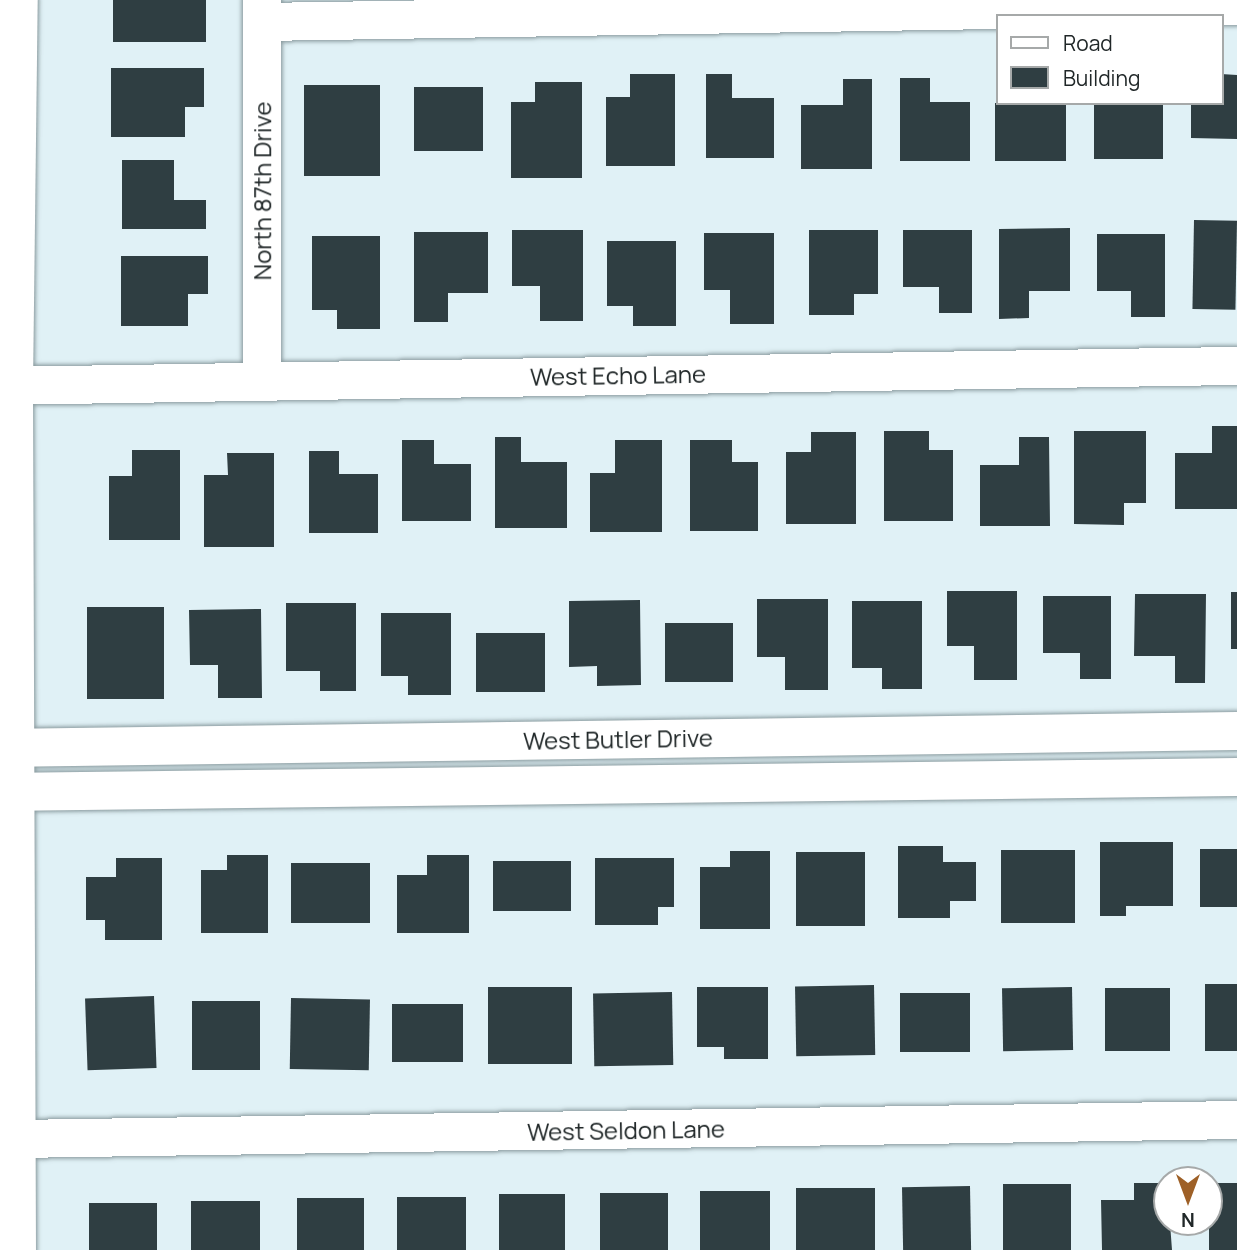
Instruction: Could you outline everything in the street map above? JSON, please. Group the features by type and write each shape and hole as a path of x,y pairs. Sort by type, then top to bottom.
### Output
{"street":[{"path":"17,1250 7,748 7,386 19,0"},
{"path":"262,11 1227,4"},
{"name":"North 87th Drive","path":"261,381 262,11"},
{"name":"West Echo Lane","path":"7,386 1237,366"},
{"name":"West Butler Drive","path":"7,748 1237,731"},
{"name":"West Butler Drive","path":"8,792 1237,776"},
{"name":"West Seldon Lane","path":"16,1139 1237,1120"}],"building":[{"path":"113,0 206,0 206,42 113,42"},
{"path":"111,68 204,68 204,107 185,107 185,137 111,137"},
{"path":"630,74 675,74 675,166 606,166 606,97 630,97"},
{"path":"706,74 732,74 732,98 774,98 774,158 706,158"},
{"path":"1223,74 1237,75 1237,139 1191,138 1191,105 1223,105"},
{"path":"900,78 930,78 930,102 970,102 970,161 900,161"},
{"path":"843,79 872,79 872,169 801,169 801,105 843,105"},
{"path":"535,82 582,82 582,178 511,178 511,102 535,102"},
{"path":"304,85 380,85 380,176 304,176"},
{"path":"414,87 483,87 483,151 414,151"},
{"path":"995,103 1066,105 1066,161 995,161"},
{"path":"1094,105 1163,105 1163,159 1094,159"},
{"path":"122,160 174,160 174,200 206,200 206,229 122,229"},
{"path":"1194,220 1237,221 1235,310 1192,309"},
{"path":"1070,228 1070,291 1029,291 1029,318 999,319 999,229"},
{"path":"512,230 583,230 583,321 540,321 540,286 512,286"},
{"path":"809,230 878,230 878,294 854,294 854,315 809,315"},
{"path":"903,230 972,230 972,313 939,313 939,287 903,287"},
{"path":"414,232 488,232 488,293 448,293 448,322 414,322"},
{"path":"704,233 774,233 774,324 730,324 730,290 704,290"},
{"path":"1097,234 1165,234 1165,317 1131,317 1131,291 1097,291"},
{"path":"312,236 380,236 380,329 337,329 337,310 312,310"},
{"path":"607,241 676,241 676,326 633,326 633,306 607,306"},
{"path":"121,256 208,256 208,294 188,294 188,326 121,326"},
{"path":"1212,426 1237,426 1237,509 1175,509 1175,453 1212,453"},
{"path":"884,431 929,431 929,450 953,450 953,521 884,521"},
{"path":"1074,431 1146,431 1146,503 1124,503 1124,525 1074,524"},
{"path":"811,432 856,432 856,524 786,524 786,452 811,452"},
{"path":"495,437 521,437 521,462 567,462 567,528 495,528"},
{"path":"1019,437 1049,437 1050,526 980,526 980,465 1019,465"},
{"path":"402,440 434,440 434,464 471,464 471,521 402,521"},
{"path":"615,440 662,440 662,532 590,532 590,473 615,473"},
{"path":"690,440 732,440 732,462 758,462 758,531 690,531"},
{"path":"132,450 180,450 180,540 109,540 109,476 132,476"},
{"path":"309,451 339,451 339,474 378,474 378,533 309,533"},
{"path":"227,453 274,453 274,547 204,547 204,475 228,475"},
{"path":"947,591 1017,591 1017,680 974,680 974,646 947,646"},
{"path":"1231,592 1237,592 1237,649 1231,649"},
{"path":"1135,594 1206,594 1205,683 1175,683 1175,656 1134,656"},
{"path":"1043,596 1111,596 1111,679 1080,679 1080,653 1043,653"},
{"path":"757,599 828,599 828,690 785,690 785,657 757,657"},
{"path":"640,600 641,685 597,686 597,666 569,667 569,601"},
{"path":"852,601 922,601 922,689 882,689 882,668 852,668"},
{"path":"286,603 356,603 356,691 320,691 320,671 286,671"},
{"path":"87,607 164,607 164,699 87,699"},
{"path":"261,609 262,698 218,698 218,665 190,665 189,610"},
{"path":"381,613 451,613 451,695 408,695 408,676 381,676"},
{"path":"665,623 733,623 733,682 665,682"},
{"path":"476,633 545,633 545,692 476,692"},
{"path":"1100,842 1173,842 1173,906 1126,906 1126,916 1100,916"},
{"path":"898,846 943,846 943,862 976,862 976,901 950,901 950,918 898,918"},
{"path":"1200,849 1237,849 1237,907 1200,907"},
{"path":"1001,850 1075,850 1075,923 1001,923"},
{"path":"730,851 770,851 770,929 700,929 700,867 730,867"},
{"path":"796,852 865,852 865,926 796,926"},
{"path":"227,855 268,855 268,933 201,933 201,870 227,870"},
{"path":"427,855 469,855 469,933 397,933 397,875 427,875"},
{"path":"116,858 162,858 162,940 105,940 105,920 86,920 86,877 116,877"},
{"path":"595,858 674,858 674,907 658,907 658,925 595,925"},
{"path":"493,861 571,861 571,911 493,911"},
{"path":"291,863 370,863 370,923 291,923"},
{"path":"1205,984 1237,984 1237,1051 1205,1051"},
{"path":"874,985 875,1055 796,1056 795,986"},
{"path":"488,987 572,987 572,1064 488,1064"},
{"path":"697,987 768,987 768,1059 724,1059 724,1047 697,1047"},
{"path":"1072,987 1073,1050 1003,1051 1002,988"},
{"path":"1105,988 1170,988 1170,1051 1105,1051"},
{"path":"672,992 673,1065 594,1066 593,993"},
{"path":"900,993 970,993 970,1052 900,1052"},
{"path":"154,996 157,1068 88,1070 85,998"},
{"path":"291,998 370,999 369,1070 290,1069"},
{"path":"192,1001 260,1001 260,1070 192,1070"},
{"path":"392,1004 463,1004 463,1062 392,1062"},
{"path":"1134,1183 1153,1183 1153,1236 1171,1236 1172,1250 1102,1250 1101,1200 1134,1200"},
{"path":"1223,1183 1237,1183 1237,1250 1209,1250 1209,1236 1223,1236"},
{"path":"1003,1184 1071,1184 1071,1250 1003,1250"},
{"path":"970,1186 971,1250 903,1250 902,1187"},
{"path":"796,1188 875,1188 875,1250 796,1250"},
{"path":"700,1191 770,1191 770,1250 700,1250"},
{"path":"600,1193 668,1193 668,1250 600,1250"},
{"path":"499,1194 565,1194 565,1250 499,1250"},
{"path":"397,1197 466,1197 466,1250 397,1250"},
{"path":"297,1198 364,1198 364,1250 297,1250"},
{"path":"191,1201 260,1201 260,1250 191,1250"},
{"path":"89,1203 157,1203 157,1250 89,1250"}]}
